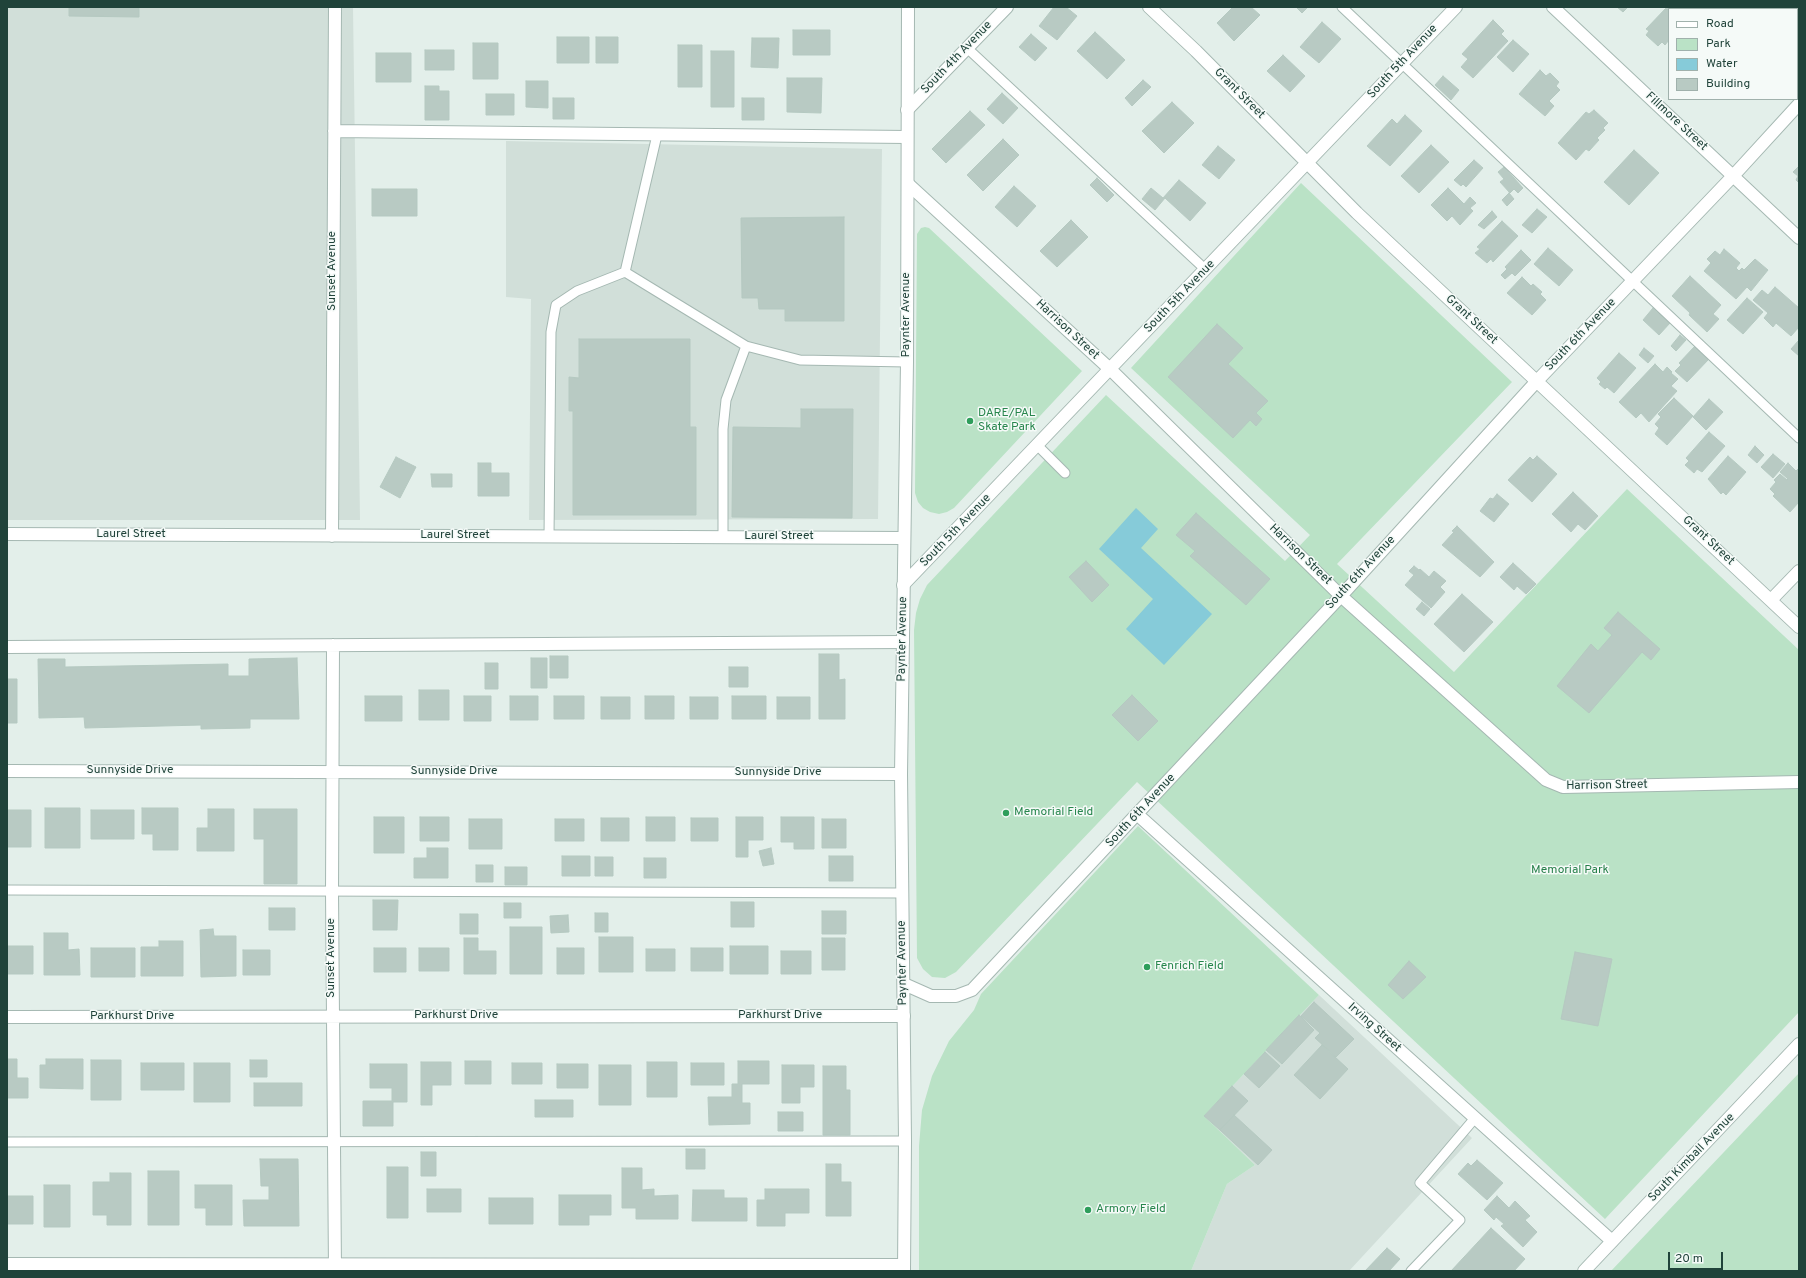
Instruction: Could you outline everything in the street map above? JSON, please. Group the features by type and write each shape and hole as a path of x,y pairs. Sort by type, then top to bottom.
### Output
{"street":[{"name":"Sunset Avenue","path":"332,536 335,7"},
{"name":"Paynter Avenue","path":"904,1268 905,1141 901,774 907,362 908,7"},
{"name":"South 4th Avenue","path":"907,110 1007,7"},
{"name":"Grant Street","path":"1149,7 1196,51 1357,212 1536,382 1799,627"},
{"name":"South 5th Avenue","path":"903,586 1456,7"},
{"name":"Fillmore Street","path":"1553,7 1734,175 1799,238"},
{"name":"South 6th Avenue","path":"904,984 932,996 956,996 972,990 1341,596 1536,382 1633,282 1799,104"},
{"path":"334,131 907,137"},
{"name":"Harrison Street","path":"908,184 1110,370 1341,596 1546,780 1563,787 1799,782"},
{"name":"Laurel Street","path":"7,534 904,538"},
{"path":"1771,600 1799,571"},
{"path":"7,646 903,642"},
{"name":"Sunset Avenue","path":"333,645 332,892 334,1268"},
{"name":"Sunnyside Drive","path":"7,771 901,774"},
{"name":"Irving Street","path":"1138,814 1612,1241"},
{"name":"Parkhurst Drive","path":"7,1017 904,1016"},
{"name":"South Kimball Avenue","path":"1584,1271 1799,1044"},
{"path":"7,1264 334,1268 904,1268"}],"lane":[{"path":"1342,7 1799,438"},
{"path":"967,48 1206,270"},
{"path":"625,272 657,134"},
{"path":"625,272 746,346 800,360 907,362"},
{"path":"550,537 551,332 556,305 577,291 625,272"},
{"path":"723,537 723,429 726,400 746,346"},
{"path":"1037,445 1065,473"},
{"path":"7,890 902,893"},
{"path":"1411,1271 1460,1220 1420,1183 1476,1118"},
{"path":"7,1142 905,1141"}],"shaded area":[{"path":"7,7 353,7 360,520 7,520"},
{"path":"506,141 882,149 878,519 529,520 531,299 506,297"},
{"path":"1319,995 1472,1138 1349,1271 1191,1271 1227,1184 1255,1165 1204,1116"}],"green space":[{"name":"Memorial Park","path":"1301,183 1512,382 1337,564 1454,672 1627,489 1799,650 1799,1012 1605,1219 1137,782 956,972 945,978 932,977 923,969 917,958 914,630 916,613 920,599 927,585 1106,395 1285,561 1310,535 1131,368"},
{"path":"921,228 929,228 1082,371 954,508 939,514 930,512 923,508 918,502 915,493 917,234"},
{"path":"1138,826 1319,995 1204,1116 1255,1165 1227,1184 1191,1271 919,1271 919,1146 922,1110 932,1076 949,1041 974,1010 981,994"},
{"path":"1799,1073 1799,1271 1611,1271"}],"water":[{"path":"1136,508 1158,529 1141,548 1212,614 1164,665 1126,629 1153,599 1099,549"}],"building":[{"path":"69,7 139,7 139,17 69,16"},
{"path":"1054,7 1066,7 1077,16 1057,40 1039,26"},
{"path":"1233,7 1251,7 1260,15 1234,41 1217,23"},
{"path":"1296,7 1308,7 1302,13"},
{"path":"1617,7 1628,7 1623,12"},
{"path":"1667,7 1670,8 1668,8 1668,41 1665,45 1662,42 1658,46 1646,35 1649,31 1646,29"},
{"path":"1789,7 1799,7 1799,16 1798,8"},
{"path":"1493,20 1504,31 1501,34 1508,41 1473,78 1461,67 1468,59 1462,54"},
{"path":"1322,22 1341,39 1319,63 1300,47"},
{"path":"793,30 830,30 830,55 793,55"},
{"path":"1095,32 1125,60 1107,79 1077,51"},
{"path":"1031,34 1047,48 1035,61 1019,47"},
{"path":"557,37 589,37 589,63 557,63"},
{"path":"596,37 618,37 618,63 596,63"},
{"path":"752,38 779,38 778,68 751,67"},
{"path":"1513,40 1529,54 1513,72 1497,57"},
{"path":"473,43 498,43 498,79 473,79"},
{"path":"678,45 702,45 702,87 678,87"},
{"path":"425,50 454,50 454,70 425,70"},
{"path":"711,51 734,51 734,107 711,107"},
{"path":"376,53 411,53 411,82 376,82"},
{"path":"1283,55 1305,76 1290,92 1267,71"},
{"path":"1540,70 1546,76 1550,73 1559,82 1556,86 1560,90 1549,101 1554,106 1545,116 1519,94"},
{"path":"1443,76 1459,90 1451,100 1435,85"},
{"path":"787,78 822,78 821,113 787,112"},
{"path":"1143,80 1151,87 1132,106 1125,98"},
{"path":"526,81 548,81 548,108 526,107"},
{"path":"425,86 439,86 439,91 449,91 449,120 425,120"},
{"path":"1002,93 1018,108 1003,124 987,109"},
{"path":"486,94 514,94 514,115 486,115"},
{"path":"553,98 574,98 574,119 553,119"},
{"path":"742,98 764,98 764,120 742,120"},
{"path":"1172,102 1194,123 1164,153 1142,131"},
{"path":"1594,110 1608,123 1603,128 1605,130 1597,138 1599,140 1589,151 1586,149 1576,160 1558,143 1586,112 1589,114"},
{"path":"970,111 985,125 946,163 932,149"},
{"path":"1405,115 1422,131 1390,166 1367,146 1392,119 1397,124"},
{"path":"1003,139 1019,155 983,191 967,175"},
{"path":"1431,145 1449,162 1419,193 1401,176"},
{"path":"1218,146 1235,160 1219,179 1202,165"},
{"path":"1634,150 1659,173 1629,205 1604,182"},
{"path":"1474,160 1483,168 1466,187 1463,184 1461,186 1454,180"},
{"path":"1799,166 1799,183 1796,180 1798,176 1793,172"},
{"path":"1504,167 1523,188 1518,193 1514,189 1510,193 1500,182 1504,179 1498,172"},
{"path":"1097,178 1114,195 1107,202 1090,185"},
{"path":"1179,180 1206,203 1190,221 1165,198 1155,210 1142,199 1151,188 1163,198"},
{"path":"1014,186 1036,206 1017,227 995,207"},
{"path":"1448,188 1464,204 1470,197 1476,203 1470,208 1473,211 1460,225 1452,216 1447,221 1431,205"},
{"path":"372,189 417,189 417,216 372,216"},
{"path":"1509,193 1514,199 1507,206 1502,200"},
{"path":"1537,209 1547,217 1532,233 1522,225"},
{"path":"1492,211 1497,217 1484,229 1478,225"},
{"path":"844,217 844,321 785,321 785,309 759,309 758,298 742,298 741,218"},
{"path":"1071,220 1088,237 1057,267 1040,251"},
{"path":"1502,221 1518,236 1493,262 1491,259 1487,263 1475,253 1480,249 1477,247"},
{"path":"1548,248 1573,270 1559,286 1534,264"},
{"path":"1724,249 1740,263 1736,268 1739,271 1742,268 1744,270 1755,259 1768,270 1751,291 1747,287 1736,299 1704,271 1711,263 1707,259 1715,251 1720,255"},
{"path":"1521,250 1531,260 1515,276 1512,273 1505,279 1501,275 1507,269 1505,267"},
{"path":"1690,276 1721,305 1713,314 1719,319 1707,332 1672,296"},
{"path":"1522,277 1531,286 1533,284 1542,292 1540,294 1546,300 1532,315 1507,293"},
{"path":"1775,287 1799,308 1799,327 1791,336 1776,323 1773,327 1764,318 1768,313 1753,300 1762,290 1768,295"},
{"path":"1747,298 1763,312 1743,334 1727,320"},
{"path":"1653,308 1670,323 1659,335 1643,320"},
{"path":"1217,324 1243,348 1228,364 1268,401 1256,413 1262,419 1256,426 1250,420 1233,438 1168,377"},
{"path":"1680,335 1686,340 1676,351 1671,346"},
{"path":"579,339 690,339 690,427 696,427 696,515 573,515 573,411 569,411 569,377 579,378"},
{"path":"1799,340 1799,356 1791,349"},
{"path":"1695,346 1709,359 1687,382 1675,371 1681,365 1679,363"},
{"path":"1644,348 1654,356 1648,363 1639,355"},
{"path":"1619,353 1636,368 1614,393 1607,387 1605,389 1599,384 1601,382 1597,378"},
{"path":"1655,364 1663,372 1667,367 1678,379 1671,386 1677,391 1649,422 1641,413 1636,418 1619,402"},
{"path":"1674,398 1693,416 1667,445 1655,434 1659,428 1655,424 1661,417 1658,414"},
{"path":"1709,399 1723,412 1706,430 1693,417"},
{"path":"801,409 853,409 852,518 732,517 733,427 801,428"},
{"path":"1709,432 1725,446 1702,472 1697,469 1694,473 1685,465 1689,461 1686,458"},
{"path":"1755,446 1764,455 1757,463 1748,455"},
{"path":"1773,454 1785,464 1773,478 1761,467"},
{"path":"1537,456 1557,474 1532,502 1508,480 1530,457 1533,460"},
{"path":"1728,456 1746,472 1726,495 1723,492 1721,494 1708,479"},
{"path":"396,457 416,467 400,498 380,487"},
{"path":"478,463 491,463 491,473 509,473 509,496 478,496"},
{"path":"1788,463 1796,471 1799,468 1799,502 1790,512 1773,496 1775,494 1770,489 1776,482 1774,480 1780,474 1787,480 1788,479 1780,472"},
{"path":"431,474 452,474 452,487 432,487"},
{"path":"1573,492 1598,516 1585,530 1578,524 1571,532 1552,514"},
{"path":"1497,494 1509,504 1494,522 1480,511 1490,498 1493,499"},
{"path":"1196,513 1270,579 1246,605 1190,556 1195,551 1176,535"},
{"path":"1457,526 1494,562 1480,577 1442,545 1454,532 1452,531"},
{"path":"1086,561 1109,585 1092,602 1069,577"},
{"path":"1513,563 1536,584 1526,594 1517,586 1514,590 1500,577"},
{"path":"1414,566 1429,577 1434,571 1446,581 1440,587 1445,592 1431,608 1405,585 1414,575 1409,571"},
{"path":"1462,594 1493,622 1464,652 1434,624"},
{"path":"1422,602 1430,609 1424,616 1416,609"},
{"path":"1618,612 1660,649 1651,660 1642,652 1589,713 1557,686 1591,644 1598,651 1612,635 1604,628"},
{"path":"819,654 839,654 839,680 845,679 845,719 819,719"},
{"path":"550,656 568,656 568,678 550,678"},
{"path":"297,658 299,719 250,719 250,728 201,729 201,725 85,728 84,717 39,718 38,659 65,659 65,667 228,664 228,676 249,676 249,659"},
{"path":"531,658 547,658 547,688 531,688"},
{"path":"485,663 498,663 498,689 485,689"},
{"path":"729,667 748,667 748,687 729,687"},
{"path":"7,679 17,679 17,723 7,723"},
{"path":"419,690 449,690 449,720 419,720"},
{"path":"1132,695 1158,721 1138,741 1112,715"},
{"path":"365,696 402,696 402,721 365,721"},
{"path":"464,696 491,696 491,721 464,721"},
{"path":"510,696 538,696 538,720 510,720"},
{"path":"554,696 584,696 584,719 554,719"},
{"path":"645,696 674,696 674,719 645,719"},
{"path":"732,696 766,696 766,719 732,719"},
{"path":"601,697 630,697 630,719 601,719"},
{"path":"690,697 718,697 718,719 690,719"},
{"path":"777,697 810,697 810,719 777,719"},
{"path":"45,808 80,808 80,848 45,848"},
{"path":"142,808 178,808 178,850 153,850 153,834 142,834"},
{"path":"208,809 234,809 234,851 197,851 197,828 208,828"},
{"path":"254,809 297,809 297,884 264,884 264,839 254,839"},
{"path":"7,810 31,810 31,847 7,847"},
{"path":"91,810 134,810 134,839 91,839"},
{"path":"374,817 404,817 404,853 374,853"},
{"path":"420,817 449,817 449,841 420,841"},
{"path":"646,817 675,817 675,841 646,841"},
{"path":"736,817 763,817 763,840 748,840 748,857 736,857"},
{"path":"781,817 814,817 814,849 794,849 794,842 781,842"},
{"path":"601,818 629,818 629,841 601,841"},
{"path":"691,818 718,818 718,841 691,841"},
{"path":"469,819 502,819 502,849 469,849"},
{"path":"555,819 584,819 584,841 555,841"},
{"path":"822,819 846,819 846,848 822,848"},
{"path":"427,848 448,848 448,878 414,878 414,858 427,858"},
{"path":"771,848 774,864 763,866 759,851"},
{"path":"562,856 590,856 590,876 562,876"},
{"path":"829,856 853,856 853,881 829,881"},
{"path":"595,857 613,857 613,876 595,876"},
{"path":"644,858 666,858 666,878 644,878"},
{"path":"476,865 493,865 493,882 476,882"},
{"path":"505,867 527,867 527,885 505,885"},
{"path":"373,900 398,900 397,930 373,930"},
{"path":"731,902 754,902 754,927 731,927"},
{"path":"504,903 521,903 521,918 504,918"},
{"path":"269,908 295,908 295,930 269,930"},
{"path":"822,911 846,911 846,934 822,934"},
{"path":"595,913 608,913 608,932 595,932"},
{"path":"460,914 478,914 478,934 460,934"},
{"path":"568,915 569,932 551,933 550,916"},
{"path":"510,927 542,927 542,974 510,974"},
{"path":"213,929 214,936 236,936 236,976 201,977 200,930"},
{"path":"44,933 68,933 68,950 79,949 80,975 44,975"},
{"path":"599,937 633,937 633,972 599,972"},
{"path":"464,938 478,938 478,951 496,951 496,974 464,974"},
{"path":"822,938 845,938 845,970 822,970"},
{"path":"159,941 183,941 183,976 141,976 141,947 159,947"},
{"path":"7,946 33,946 33,974 7,974"},
{"path":"730,946 768,946 768,974 730,974"},
{"path":"91,948 135,948 135,977 91,977"},
{"path":"374,948 406,948 406,972 374,972"},
{"path":"419,948 449,948 449,971 419,971"},
{"path":"557,948 584,948 584,974 557,974"},
{"path":"691,948 723,948 723,971 691,971"},
{"path":"646,949 675,949 675,971 646,971"},
{"path":"243,950 270,950 270,975 243,975"},
{"path":"781,951 811,951 811,974 781,974"},
{"path":"1575,952 1612,959 1598,1026 1561,1019"},
{"path":"1409,961 1426,977 1403,999 1388,985"},
{"path":"1314,1002 1354,1039 1336,1057 1315,1038 1320,1033 1301,1016"},
{"path":"1299,1015 1314,1030 1282,1064 1266,1050"},
{"path":"1322,1045 1348,1069 1320,1099 1294,1075"},
{"path":"1265,1052 1280,1066 1259,1088 1244,1074"},
{"path":"7,1059 17,1059 17,1078 28,1078 28,1098 7,1098"},
{"path":"46,1059 83,1059 83,1089 40,1088 40,1065 46,1065"},
{"path":"91,1060 121,1060 121,1100 91,1100"},
{"path":"250,1060 267,1060 267,1077 250,1077"},
{"path":"465,1061 491,1061 491,1084 465,1084"},
{"path":"738,1061 769,1061 769,1084 742,1084 742,1103 750,1103 750,1124 709,1125 708,1097 732,1097 732,1084 738,1084"},
{"path":"421,1062 451,1062 451,1085 432,1085 432,1105 421,1105"},
{"path":"647,1062 677,1062 677,1097 647,1097"},
{"path":"141,1063 184,1063 184,1090 141,1090"},
{"path":"194,1063 230,1063 230,1102 194,1102"},
{"path":"512,1063 542,1063 542,1084 512,1084"},
{"path":"691,1063 724,1063 724,1085 691,1085"},
{"path":"370,1064 407,1064 407,1102 393,1102 393,1126 363,1126 363,1101 392,1101 392,1088 370,1088"},
{"path":"557,1064 588,1064 588,1088 557,1088"},
{"path":"599,1065 631,1065 631,1105 599,1105"},
{"path":"782,1065 814,1065 814,1087 800,1087 800,1103 782,1103"},
{"path":"823,1066 846,1066 846,1090 850,1090 850,1135 823,1135"},
{"path":"254,1083 302,1083 302,1106 254,1106"},
{"path":"1232,1086 1248,1101 1220,1130 1204,1116"},
{"path":"535,1100 573,1100 573,1117 535,1117"},
{"path":"778,1112 803,1112 803,1131 778,1131"},
{"path":"1234,1115 1272,1150 1258,1165 1220,1130"},
{"path":"686,1149 705,1149 705,1169 686,1169"},
{"path":"421,1152 436,1152 436,1176 421,1176"},
{"path":"260,1159 298,1159 299,1226 244,1226 243,1200 269,1200 269,1186 261,1186"},
{"path":"1477,1160 1503,1183 1487,1200 1458,1174 1468,1163 1471,1166"},
{"path":"826,1164 841,1164 841,1182 851,1182 851,1216 826,1216"},
{"path":"387,1167 408,1167 408,1218 387,1218"},
{"path":"622,1168 642,1168 642,1190 654,1189 654,1196 678,1195 678,1219 636,1219 636,1208 622,1208"},
{"path":"148,1171 179,1171 179,1225 148,1225"},
{"path":"110,1173 131,1173 131,1225 107,1225 107,1215 93,1215 93,1182 110,1182"},
{"path":"44,1185 70,1185 70,1227 44,1227"},
{"path":"195,1185 232,1185 232,1225 206,1225 206,1208 195,1208"},
{"path":"427,1189 461,1189 461,1212 427,1212"},
{"path":"765,1189 809,1189 809,1213 785,1213 785,1226 757,1226 757,1200 765,1200"},
{"path":"693,1190 724,1190 724,1198 747,1198 747,1221 692,1221"},
{"path":"559,1195 611,1195 611,1215 589,1215 589,1225 559,1225"},
{"path":"7,1196 33,1196 33,1224 7,1224"},
{"path":"1497,1196 1509,1208 1515,1201 1530,1216 1525,1220 1537,1232 1523,1247 1501,1226 1504,1224 1496,1217 1494,1220 1484,1210"},
{"path":"489,1198 533,1198 533,1224 489,1224"},
{"path":"1491,1228 1525,1259 1514,1271 1451,1271"},
{"path":"1387,1248 1400,1259 1389,1271 1365,1271"}],"place":[{"name":"DARE/PAL Skate Park","path":"970,421"},
{"name":"Memorial Field","path":"1006,813"},
{"name":"Fenrich Field","path":"1147,967"},
{"name":"Armory Field","path":"1088,1210"}]}
